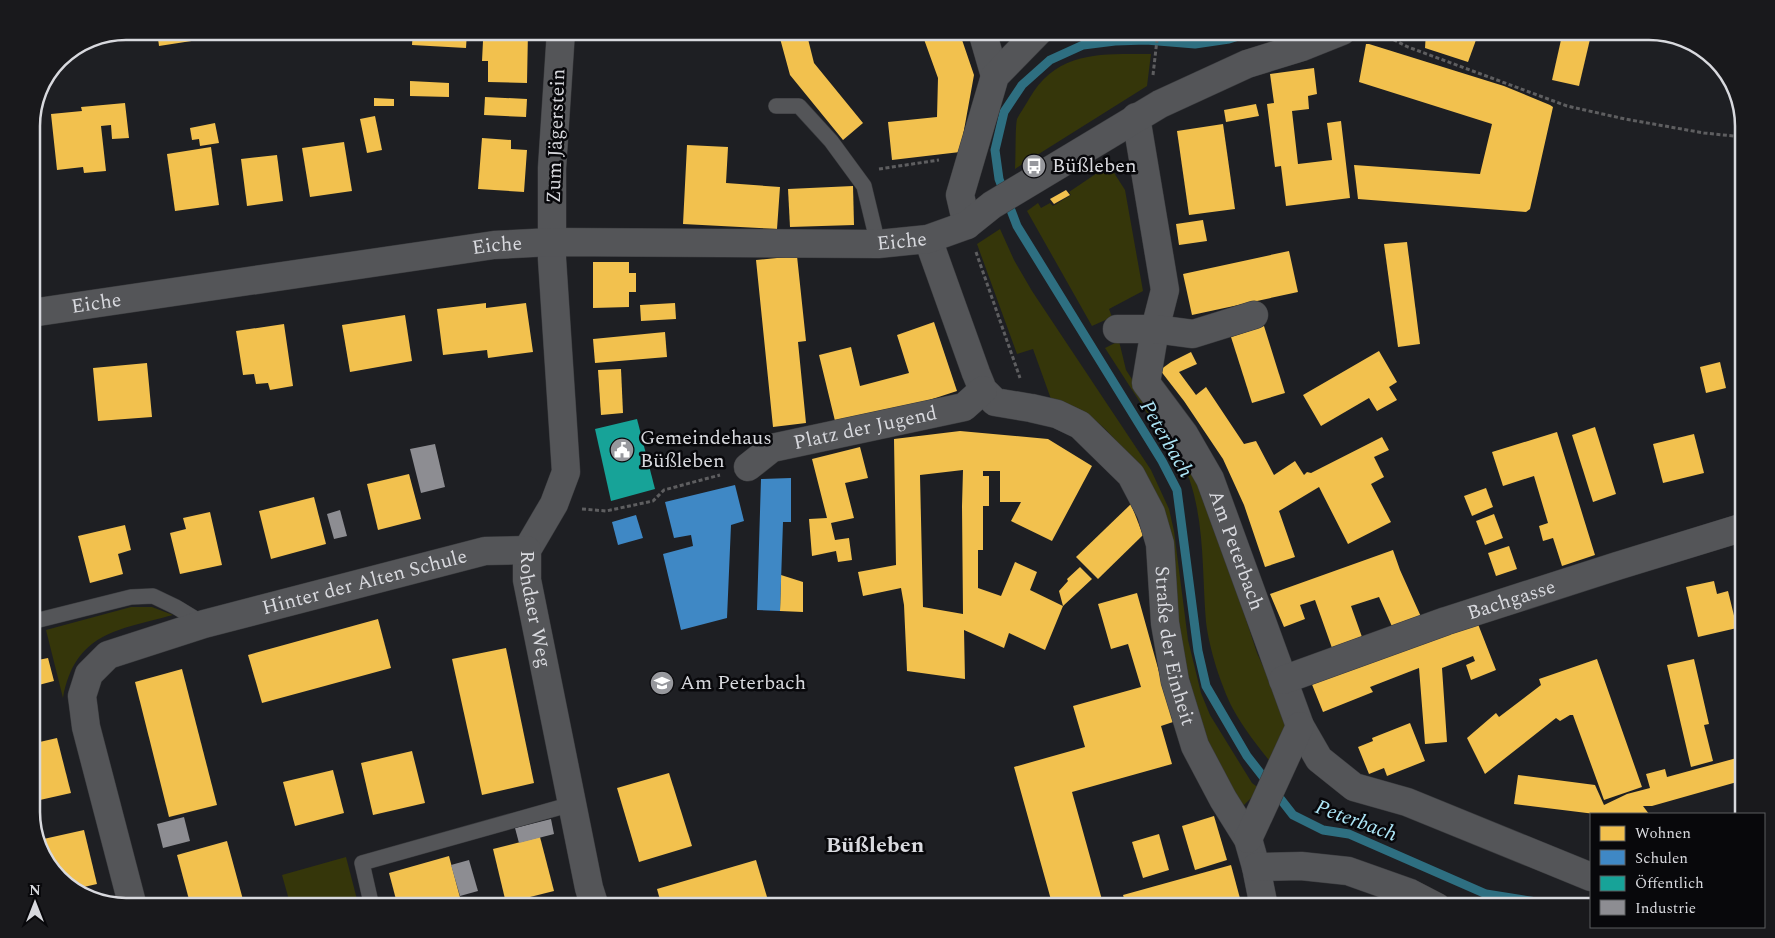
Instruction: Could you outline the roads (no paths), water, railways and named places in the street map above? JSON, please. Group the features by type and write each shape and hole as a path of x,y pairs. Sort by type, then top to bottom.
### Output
{"street":[{"name":"Zum Jägerstein","path":"552,242 552,168 560,40"},
{"path":"984,40 994,76"},
{"path":"967,225 960,194 994,76 1030,40"},
{"name":"Eiche","path":"40,313 494,245 552,242 878,244 928,239 967,225 992,205 1136,117 1186,91 1247,64 1320,40"},
{"name":"Am Peterbach","path":"1136,117 1165,290 1146,382 1184,434 1210,479 1300,726 1319,759 1354,787 1407,802 1590,877"},
{"path":"928,239 983,390"},
{"name":"Rohdaer Weg","path":"552,242 566,472 554,504 527,550 527,580 592,898"},
{"path":"1117,329 1156,329 1193,334 1254,315"},
{"name":"Straße der Einheit","path":"983,390 994,402 1057,414 1080,425 1131,475 1150,513 1160,544 1165,623 1175,681 1195,746 1223,799 1248,839 1262,898"},
{"name":"Platz der Jugend","path":"748,467 772,448 964,407 983,390"},
{"name":"Bachgasse","path":"1283,680 1446,621 1735,530"},
{"name":"Hinter der Alten Schule","path":"130,898 86,727 82,696 90,674 108,655 204,624 485,551 527,550"},
{"path":"1248,839 1300,726"},
{"path":"1256,867 1301,866 1348,871 1420,898"}],"lane":[{"path":"776,106 799,106 830,141 864,186 878,244"},
{"path":"40,620 130,597 153,596 204,624"},
{"path":"370,898 362,863 572,804"}],"waterway":[{"name":"Peterbach","path":"1146,40 1195,44 1222,40"},
{"name":"Peterbach","path":"1146,40 1083,45 1050,60 1022,85 1004,112 995,150 999,179 1017,226 1162,461 1177,490 1198,651 1206,686 1247,756 1293,815 1323,830 1349,834 1486,894 1511,898"}],"place":[{"name":"Büßleben","path":"1034,166"},
{"name":"Gemeindehaus Büßleben","path":"622,450"},
{"name":"Am Peterbach","path":"662,683"}],"district":[{"name":"Büßleben","path":"875,845"}]}
